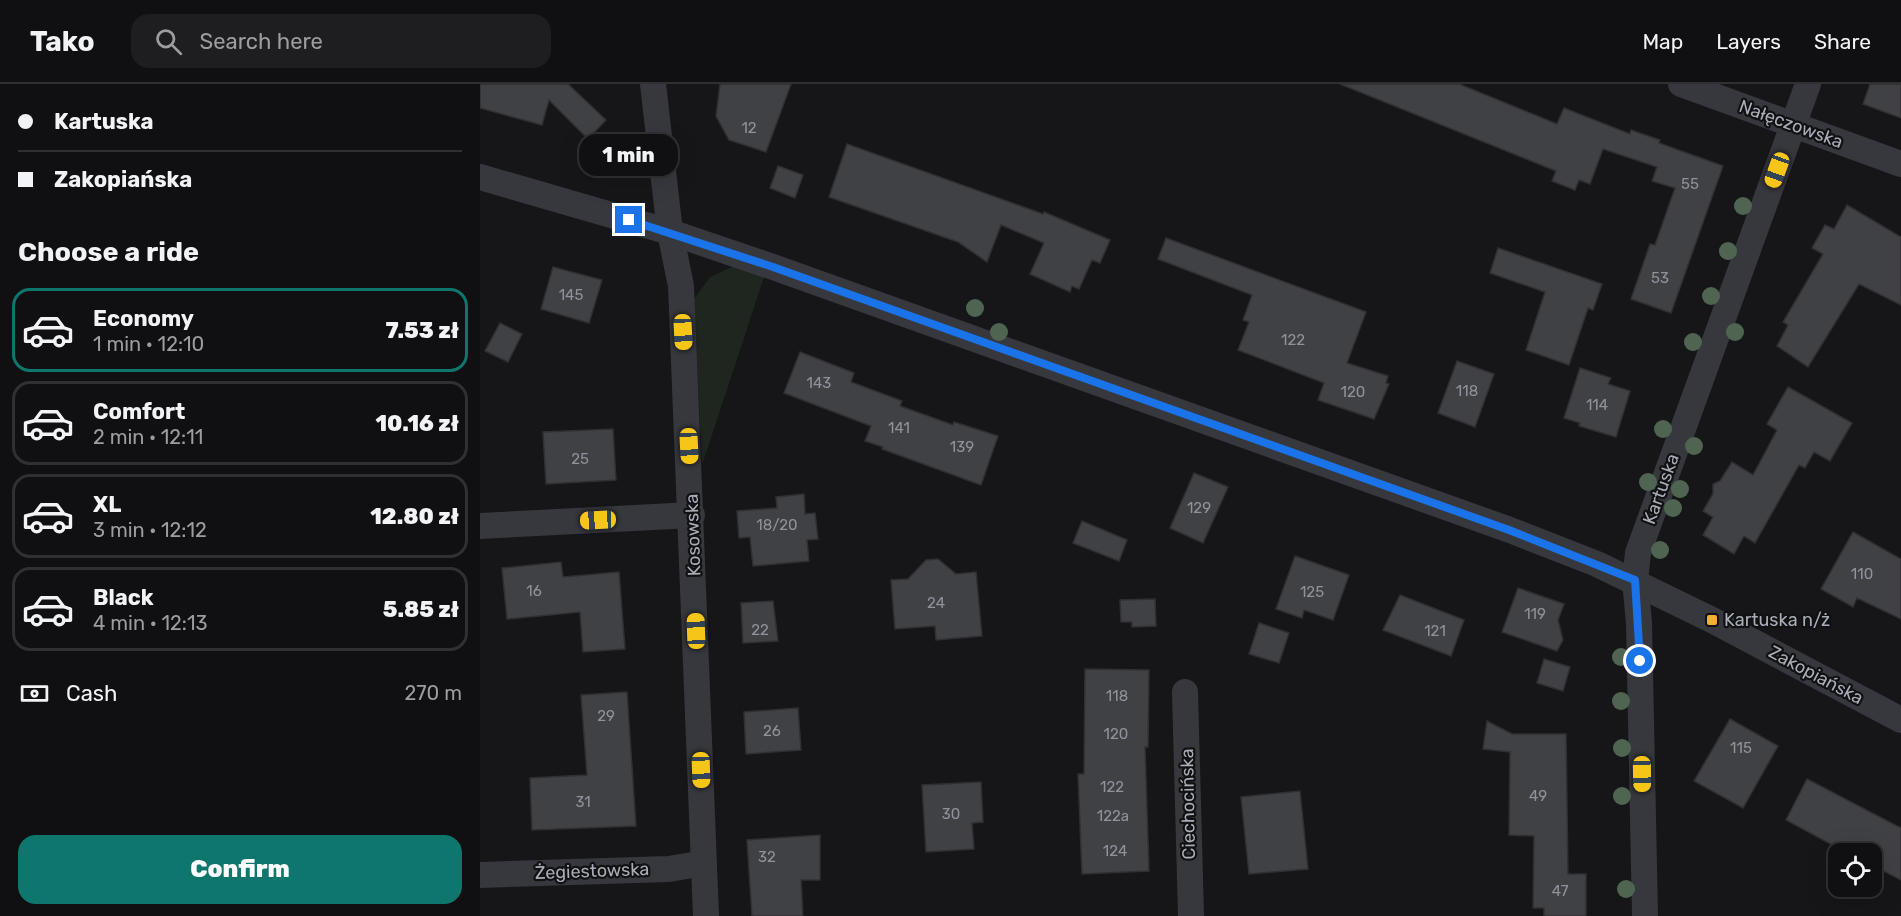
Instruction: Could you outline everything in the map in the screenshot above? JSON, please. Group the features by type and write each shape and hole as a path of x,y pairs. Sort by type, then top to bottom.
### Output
{"street":[{"name":"Kosowska","path":"653,84 670,232 681,286 692,515 706,916"},
{"name":"Nałęczowska","path":"1681,84 1901,164"},
{"name":"Kartuska","path":"1645,916 1639,623 1635,580 1638,553 1808,84"},
{"name":"Zakopiańska","path":"480,177 670,232 1509,530 1635,580 1901,720"},
{"path":"480,526 692,515"},
{"name":"Ciechocińska","path":"1185,692 1191,916"},
{"name":"Żegiestowska","path":"480,875 669,868 704,863"}],"shaded area":[{"path":"732,267 764,277 702,465 694,299 710,277"}],"building":[{"path":"480,84 568,84 606,120 588,139 549,100 542,125 480,108"},
{"path":"720,84 791,84 766,152 729,140 716,116"},
{"path":"1340,84 1459,84 1557,124 1564,108 1630,134 1631,130 1660,140 1659,143 1723,166 1671,313 1631,299 1650,244 1655,245 1675,188 1652,181 1657,167 1603,149 1590,184 1579,180 1575,190 1552,181 1556,171"},
{"path":"1870,84 1901,84 1901,118 1863,104"},
{"path":"847,144 1043,214 1044,212 1110,240 1100,263 1092,260 1079,289 1072,286 1070,292 1030,274 1044,243 1001,225 987,262 958,242 829,197"},
{"path":"778,166 803,175 795,198 770,188"},
{"path":"1847,205 1901,237 1901,305 1859,284 1808,367 1777,346 1788,325 1783,322 1823,254 1812,248 1825,225 1834,229"},
{"path":"1166,238 1366,312 1347,363 1388,376 1386,383 1389,384 1374,419 1318,400 1324,383 1238,350 1249,322 1243,320 1252,295 1158,259"},
{"path":"1498,248 1602,284 1593,310 1588,308 1569,365 1526,350 1545,292 1490,273"},
{"path":"553,267 602,280 589,323 541,309"},
{"path":"500,323 522,334 508,362 485,351"},
{"path":"800,352 854,373 851,382 902,401 900,406 953,425 954,422 998,436 981,485 882,449 883,447 865,441 871,426 784,393"},
{"path":"1457,361 1494,374 1475,427 1438,413"},
{"path":"1580,368 1611,378 1608,384 1630,391 1616,437 1579,426 1580,423 1564,418"},
{"path":"1788,387 1852,423 1830,461 1814,452 1805,468 1799,465 1755,543 1744,536 1734,554 1703,535 1713,517 1703,511 1713,494 1713,484 1720,481 1732,462 1753,475 1777,430 1767,424"},
{"path":"613,429 616,480 546,484 543,432"},
{"path":"1194,473 1228,487 1203,543 1170,528"},
{"path":"804,494 805,514 815,513 818,539 807,540 809,561 753,566 750,537 739,538 737,511 777,508 776,497"},
{"path":"1082,521 1127,540 1119,561 1073,543"},
{"path":"1853,532 1901,559 1901,619 1857,598 1853,607 1821,589"},
{"path":"1295,556 1349,575 1333,620 1304,610 1302,618 1276,609"},
{"path":"938,559 956,574 976,572 982,636 936,640 935,626 895,629 891,580 908,579 926,560"},
{"path":"561,562 563,577 619,572 625,649 583,652 580,612 507,619 502,568"},
{"path":"1518,588 1564,604 1558,620 1563,640 1557,651 1502,632"},
{"path":"1400,595 1464,620 1451,656 1383,630"},
{"path":"1155,599 1156,626 1132,627 1132,622 1121,622 1120,600"},
{"path":"773,601 778,641 743,643 741,603"},
{"path":"1259,623 1289,633 1279,663 1249,654"},
{"path":"1544,659 1570,667 1563,691 1537,683"},
{"path":"1085,669 1149,670 1148,747 1145,747 1149,871 1082,874 1078,774 1084,774"},
{"path":"627,692 636,826 532,830 530,778 587,775 581,695"},
{"path":"798,708 801,750 746,754 744,712"},
{"path":"1730,719 1778,746 1743,808 1694,781"},
{"path":"1487,721 1512,734 1566,734 1568,874 1586,874 1586,916 1544,916 1544,908 1533,908 1534,836 1509,835 1510,752 1483,749"},
{"path":"1807,779 1901,828 1901,880 1882,870 1882,843 1829,843 1786,820"},
{"path":"981,782 983,822 972,823 974,849 926,852 922,785"},
{"path":"1300,791 1308,869 1249,874 1241,797"},
{"path":"820,835 820,880 801,880 803,916 752,916 747,840"}],"place":[{"name":"Kartuska n/ż","path":"1712,620"}],"route":[{"path":"629,220 773,267 887,310 1509,530 1635,580 1640,661"}]}
